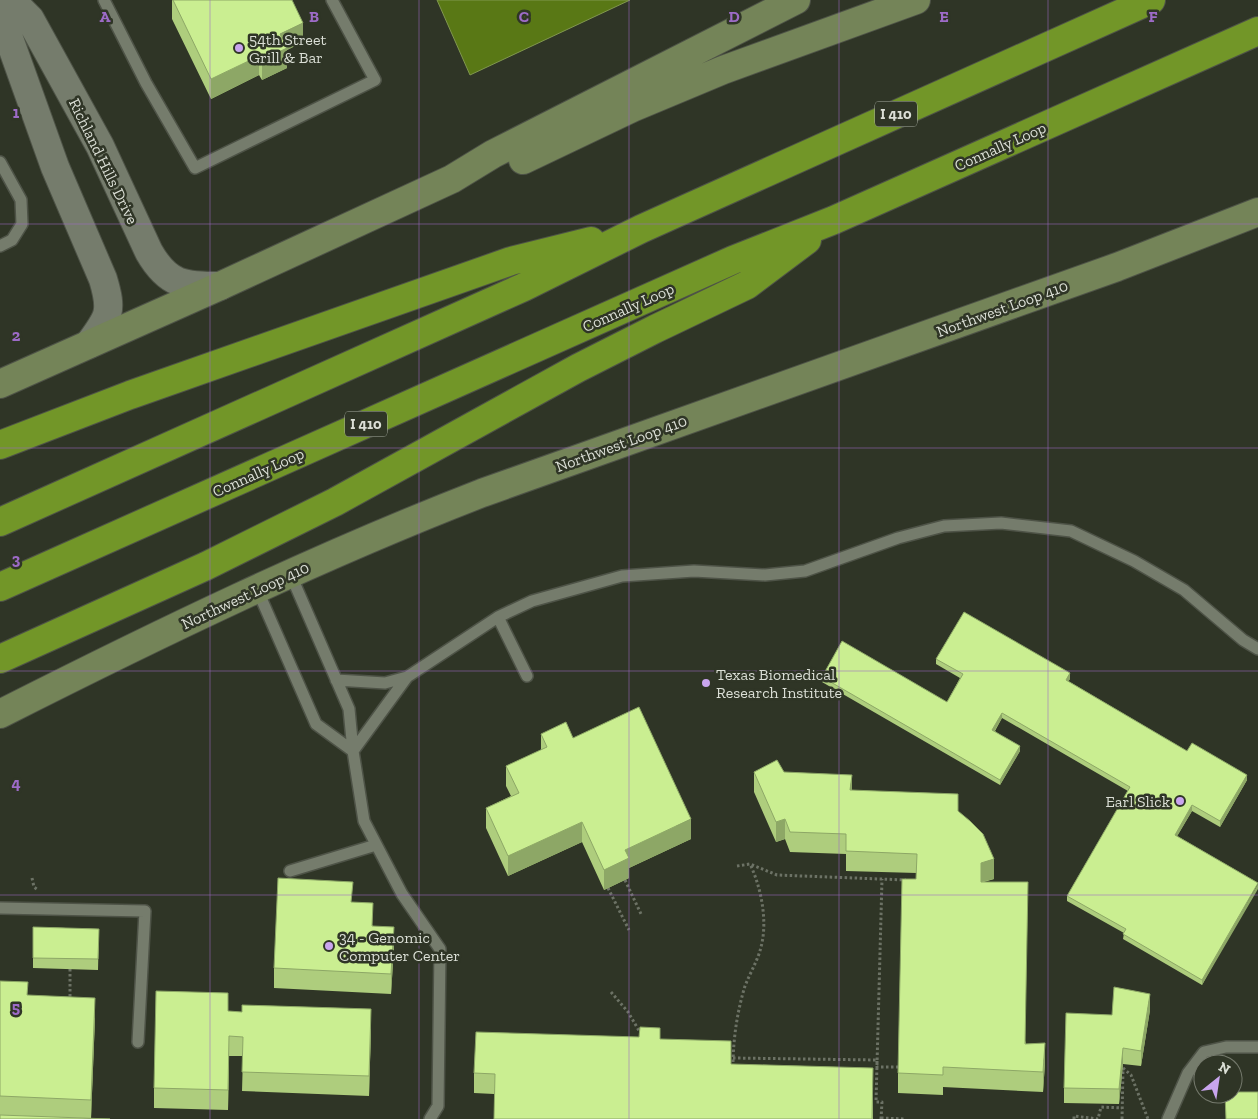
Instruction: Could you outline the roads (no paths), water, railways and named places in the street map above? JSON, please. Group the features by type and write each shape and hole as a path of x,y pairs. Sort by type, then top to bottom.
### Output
{"highway":[{"name":"I 410","path":"0,522 515,291 641,229 1151,0"},
{"name":"Connally Loop","path":"0,587 724,264 834,220 1258,31"},
{"path":"0,659 206,566 335,502 578,368 748,285 834,220"},
{"path":"0,445 130,395 510,261 641,229"}],"main road":[{"path":"0,384 220,286 452,179 493,154 796,0"},
{"path":"452,179 509,167 616,115 714,73 916,0"},
{"name":"Northwest Loop 410","path":"0,714 124,652 290,573 400,525 482,493 1107,270 1258,212"}],"street":[{"path":"7,0 6,30 55,167 103,279 107,294 108,317 89,344"},
{"name":"Richland Hills Drive","path":"11,0 30,19 100,146 156,264 163,273 177,281 195,285 220,286"}],"lane":[{"path":"104,0 146,83 194,168 375,80 332,0"},
{"path":"0,162 21,200 22,224 12,240 0,246"},
{"path":"336,680 385,683 406,677 498,617 532,601 622,576 694,571 765,576 805,571 898,538 944,526 1001,523 1071,531 1134,561 1184,590 1243,640 1258,649"},
{"path":"290,573 349,709 364,821 402,894 440,950 438,1106 430,1119"},
{"path":"257,589 316,724 354,751"},
{"path":"498,617 527,676"},
{"path":"354,751 406,677"},
{"path":"290,871 376,845"},
{"path":"0,908 145,910 138,1042"},
{"path":"1168,1119 1188,1073 1204,1052 1226,1047 1258,1047"}],"place":[{"name":"54th Street Grill & Bar","path":"239,48"},
{"name":"Texas Biomedical Research Institute","path":"706,683"},
{"name":"Earl Slick","path":"1180,801"},
{"name":"34 - Genomic Computer Center","path":"329,946"}]}
